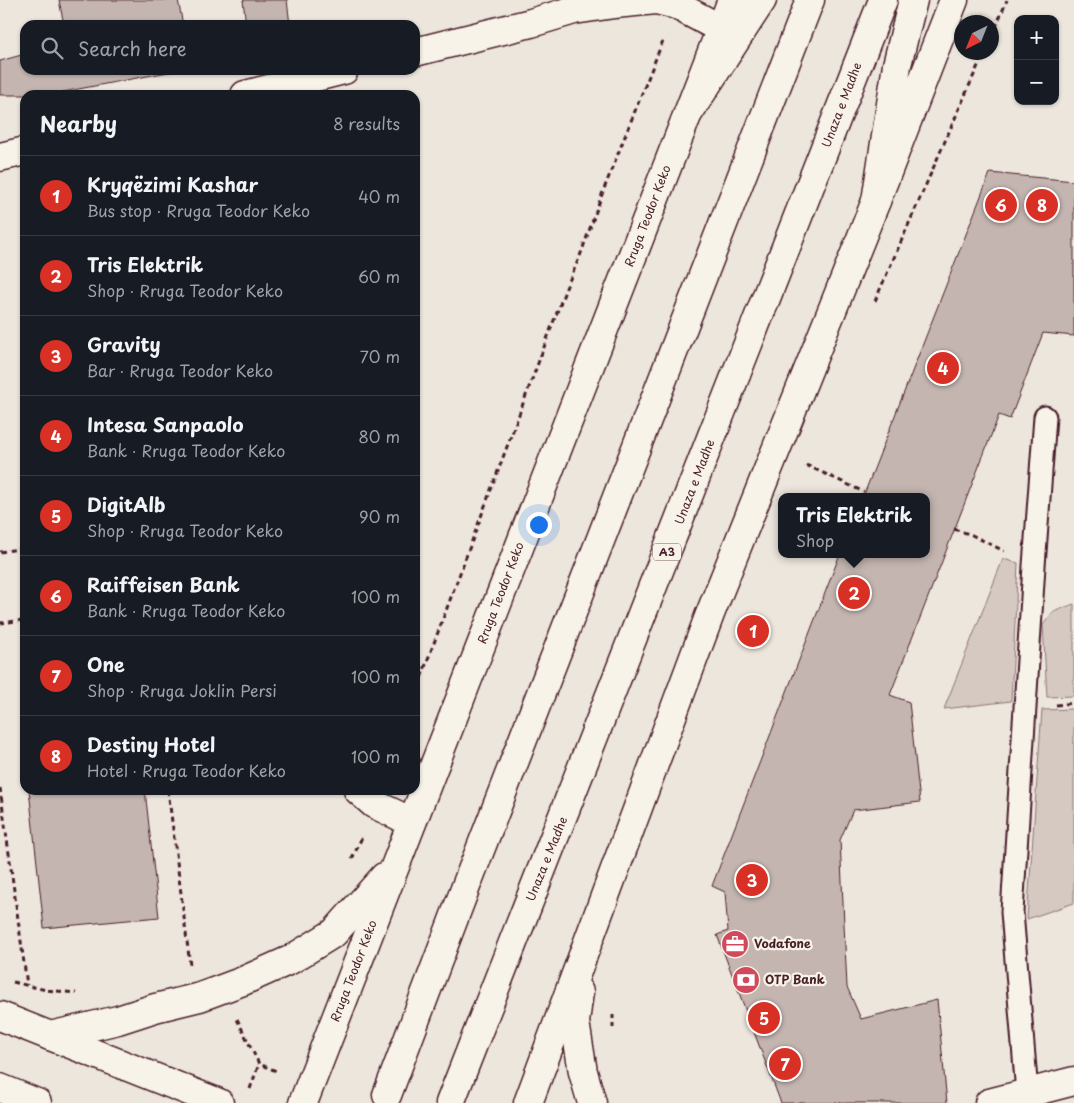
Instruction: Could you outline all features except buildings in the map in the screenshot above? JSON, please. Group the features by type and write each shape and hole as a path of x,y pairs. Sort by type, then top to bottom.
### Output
{"main road":[{"path":"420,50 527,11 574,10 656,0 676,5 721,29"},
{"name":"Rruga Teodor Keko","path":"303,1103 732,0"},
{"path":"688,112 762,0"},
{"path":"387,1095 810,0"},
{"name":"Unaza e Madhe","path":"450,1103 883,0"},
{"path":"876,201 897,65 913,0"},
{"path":"528,1103 710,614 876,201 954,0"},
{"path":"265,90 324,75"},
{"path":"0,157 20,152"},
{"path":"366,797 412,822"},
{"path":"50,1036 118,1020 200,997 243,981 290,960 334,933 396,863"},
{"path":"584,951 575,1022 583,1072 592,1103"},
{"path":"0,1016 219,1103"},
{"path":"989,1103 1074,1081"},
{"path":"0,1088 34,1102"}],"lane":[{"path":"1027,1093 1012,912 1045,417"}],"path":[{"path":"999,19 1007,0"},
{"path":"420,681 566,288 676,5"},
{"path":"872,309 981,60"},
{"path":"803,464 864,492"},
{"path":"954,529 972,535"},
{"path":"0,552 20,549"},
{"path":"0,623 20,621"},
{"path":"0,788 27,985"},
{"path":"169,795 192,973"},
{"path":"351,861 363,836 366,797"},
{"path":"9,981 46,990 83,994"},
{"path":"247,1096 259,1064"}],"shaded area":[{"path":"1003,559 1018,563 1011,701 944,709"},
{"path":"1074,604 1074,696 1047,697 1043,625 1053,612"},
{"path":"1074,709 1074,903 1027,919 1042,710"}],"place":[{"name":"Raiffeisen Bank","path":"1001,205"},
{"name":"Destiny Hotel","path":"1042,205"},
{"name":"Intesa Sanpaolo","path":"943,368"},
{"name":"Tris Elektrik","path":"854,593"},
{"name":"Kryqëzimi Kashar","path":"753,631"},
{"name":"Gravity","path":"752,880"},
{"name":"Vodafone","path":"735,944"},
{"name":"OTP Bank","path":"746,980"},
{"name":"DigitAlb","path":"764,1018"},
{"name":"One","path":"785,1064"}]}
